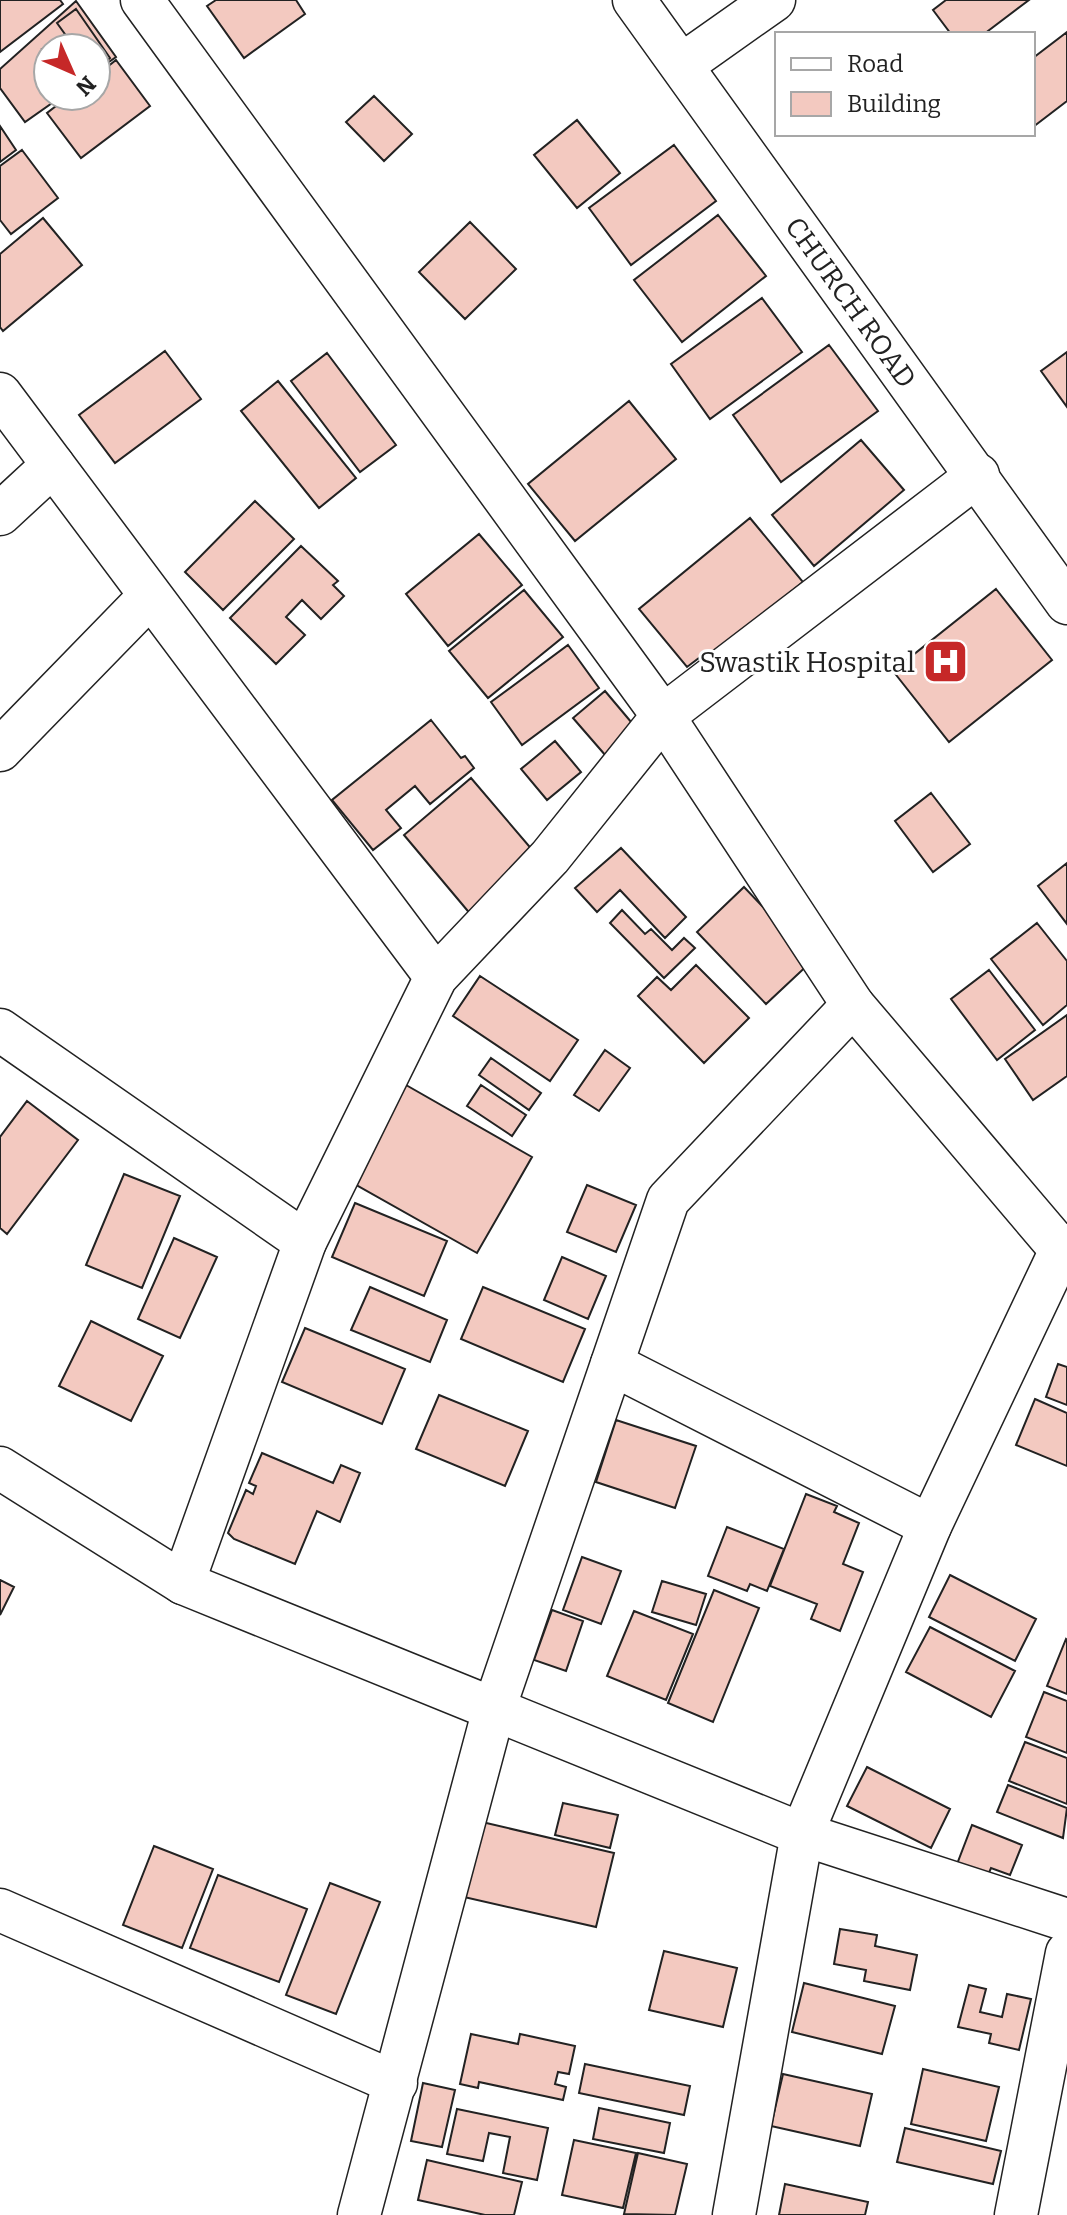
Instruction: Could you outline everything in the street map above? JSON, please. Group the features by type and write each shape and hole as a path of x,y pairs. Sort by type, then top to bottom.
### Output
{"street":[{"path":"142,0 663,716 853,1005 1064,1248 930,1526 802,1834 734,2215"},
{"name":"CHURCH ROAD","path":"634,0 1067,603"},
{"path":"682,65 774,0"},
{"path":"0,394 436,977"},
{"path":"0,514 53,465"},
{"path":"183,1583 305,1242 436,977 550,857 663,716 978,475"},
{"path":"0,749 150,596"},
{"path":"359,2215 494,1709 668,1200 853,1005"},
{"path":"0,1030 305,1242"},
{"path":"612,1364 930,1526"},
{"path":"0,1468 183,1583 802,1834 1067,1920"},
{"path":"0,1910 396,2083"},
{"path":"1016,2215 1067,1953"}],"building":[{"path":"0,0 60,0 63,4 0,52"},
{"path":"216,0 296,0 305,14 244,58 207,6"},
{"path":"946,0 1029,0 987,32 950,32 933,10"},
{"path":"76,1 98,32 41,32"},
{"path":"76,9 92,32 63,32 57,23"},
{"path":"1067,32 1067,101 1035,125 1035,56"},
{"path":"32,40 32,112 39,112 25,122 0,88 0,69"},
{"path":"116,60 150,106 81,158 47,113 112,112 112,63"},
{"path":"374,96 412,134 384,161 346,122"},
{"path":"577,120 620,173 577,208 534,155"},
{"path":"0,126 16,150 0,162"},
{"path":"674,145 716,201 631,265 589,208"},
{"path":"22,150 58,198 11,234 0,220 0,166"},
{"path":"718,215 766,276 682,342 634,280"},
{"path":"43,218 82,265 3,331 0,327 0,254"},
{"path":"470,222 516,269 465,319 419,272"},
{"path":"762,298 802,352 710,419 671,364"},
{"path":"829,345 878,411 781,482 733,415"},
{"path":"165,351 201,399 115,463 79,415"},
{"path":"1067,352 1067,407 1041,371"},
{"path":"327,353 396,445 360,472 291,381"},
{"path":"278,381 356,478 319,508 241,411"},
{"path":"629,401 676,459 575,541 528,484"},
{"path":"861,440 904,490 814,566 772,515"},
{"path":"255,501 294,539 223,610 185,572"},
{"path":"750,518 803,582 711,657 707,652 687,667 639,609"},
{"path":"479,534 522,585 448,646 406,594"},
{"path":"301,546 338,581 333,585 344,596 321,619 302,600 286,617 305,635 276,664 230,618"},
{"path":"996,589 1052,660 949,742 893,671"},
{"path":"524,590 563,637 488,698 449,651"},
{"path":"568,645 599,688 522,745 491,702"},
{"path":"605,691 637,729 606,756 573,718"},
{"path":"431,720 461,758 465,756 474,768 430,804 415,786 386,810 401,828 373,850 332,800"},
{"path":"555,741 581,772 547,800 521,769"},
{"path":"471,778 540,859 472,916 404,835"},
{"path":"931,793 970,844 933,872 895,821"},
{"path":"621,848 686,917 665,938 620,890 597,912 575,888"},
{"path":"1067,863 1067,924 1038,886"},
{"path":"744,887 813,960 766,1004 697,932"},
{"path":"622,910 645,934 651,929 672,950 684,938 695,948 664,978 610,923"},
{"path":"1037,923 1067,961 1067,1005 1043,1025 991,959"},
{"path":"696,965 749,1018 704,1063 638,996 657,977 671,990"},
{"path":"989,970 1035,1030 997,1060 951,999"},
{"path":"480,976 578,1040 550,1081 453,1016"},
{"path":"1067,1015 1067,1076 1033,1100 1005,1059"},
{"path":"605,1050 630,1068 599,1111 574,1095"},
{"path":"491,1058 541,1093 529,1110 479,1075"},
{"path":"399,1081 532,1157 477,1253 344,1178"},
{"path":"481,1085 526,1115 512,1136 467,1106"},
{"path":"27,1101 78,1140 7,1234 0,1228 0,1137"},
{"path":"124,1174 180,1196 142,1288 86,1265"},
{"path":"587,1185 636,1205 616,1252 567,1232"},
{"path":"355,1203 447,1241 424,1296 332,1257"},
{"path":"174,1238 217,1257 180,1338 138,1319"},
{"path":"562,1257 606,1276 588,1319 544,1300"},
{"path":"370,1287 447,1320 430,1362 351,1330"},
{"path":"483,1287 585,1329 563,1382 461,1339"},
{"path":"91,1321 163,1356 131,1421 59,1386"},
{"path":"305,1328 405,1369 382,1424 282,1382"},
{"path":"1058,1364 1067,1367 1067,1405 1046,1397"},
{"path":"439,1395 528,1431 505,1486 416,1449"},
{"path":"1035,1399 1067,1413 1067,1466 1016,1445"},
{"path":"616,1420 696,1446 675,1508 596,1482"},
{"path":"262,1453 333,1483 341,1465 360,1473 340,1522 317,1511 295,1564 234,1539 228,1533 246,1490 253,1494 256,1486 249,1483"},
{"path":"806,1494 837,1506 834,1512 859,1523 843,1564 863,1572 840,1631 811,1619 817,1604 770,1586"},
{"path":"727,1527 784,1549 767,1591 750,1584 747,1591 708,1576"},
{"path":"582,1557 621,1571 601,1624 563,1610"},
{"path":"950,1575 1036,1619 1015,1661 929,1617"},
{"path":"0,1580 14,1587 0,1615"},
{"path":"662,1581 706,1594 696,1625 652,1612"},
{"path":"714,1590 759,1608 713,1722 668,1703"},
{"path":"552,1610 583,1621 566,1671 534,1660"},
{"path":"634,1611 693,1634 666,1700 607,1676"},
{"path":"930,1627 1015,1671 991,1717 906,1672"},
{"path":"1067,1640 1067,1694 1047,1686"},
{"path":"1044,1692 1067,1701 1067,1753 1026,1737"},
{"path":"1025,1742 1067,1758 1067,1804 1009,1781"},
{"path":"867,1767 950,1809 931,1848 847,1806"},
{"path":"1008,1785 1067,1808 1063,1838 997,1812"},
{"path":"563,1803 618,1815 610,1848 555,1835"},
{"path":"482,1822 614,1853 596,1927 464,1897"},
{"path":"972,1825 1022,1845 1010,1875 991,1868 984,1884 954,1872"},
{"path":"154,1846 213,1869 182,1948 123,1925"},
{"path":"218,1875 307,1909 279,1982 190,1948"},
{"path":"330,1883 380,1902 336,2014 286,1995"},
{"path":"840,1929 877,1935 875,1946 917,1955 910,1990 864,1981 866,1970 834,1964"},
{"path":"664,1951 737,1968 723,2027 649,2010"},
{"path":"804,1983 895,2006 882,2054 792,2032"},
{"path":"969,1985 986,1989 980,2012 1002,2017 1007,1994 1031,1999 1019,2050 989,2043 991,2034 958,2027"},
{"path":"471,2034 518,2044 520,2034 575,2046 569,2074 558,2072 555,2084 566,2087 563,2100 479,2082 478,2088 460,2084"},
{"path":"585,2064 690,2086 684,2115 579,2093"},
{"path":"923,2069 999,2087 986,2141 911,2124"},
{"path":"783,2074 872,2094 860,2146 771,2126"},
{"path":"423,2083 455,2090 442,2147 411,2141"},
{"path":"599,2108 670,2123 664,2153 593,2139"},
{"path":"457,2109 548,2128 537,2180 503,2173 510,2137 489,2133 483,2161 447,2154"},
{"path":"905,2128 1001,2151 993,2184 897,2162"},
{"path":"574,2140 636,2153 623,2208 562,2195"},
{"path":"638,2153 687,2164 675,2215 624,2214"},
{"path":"427,2160 522,2182 514,2215 485,2215 418,2200"},
{"path":"785,2184 868,2202 865,2215 779,2215"}],"place":[{"name":"Swastik Hospital","path":"946,662"}]}
